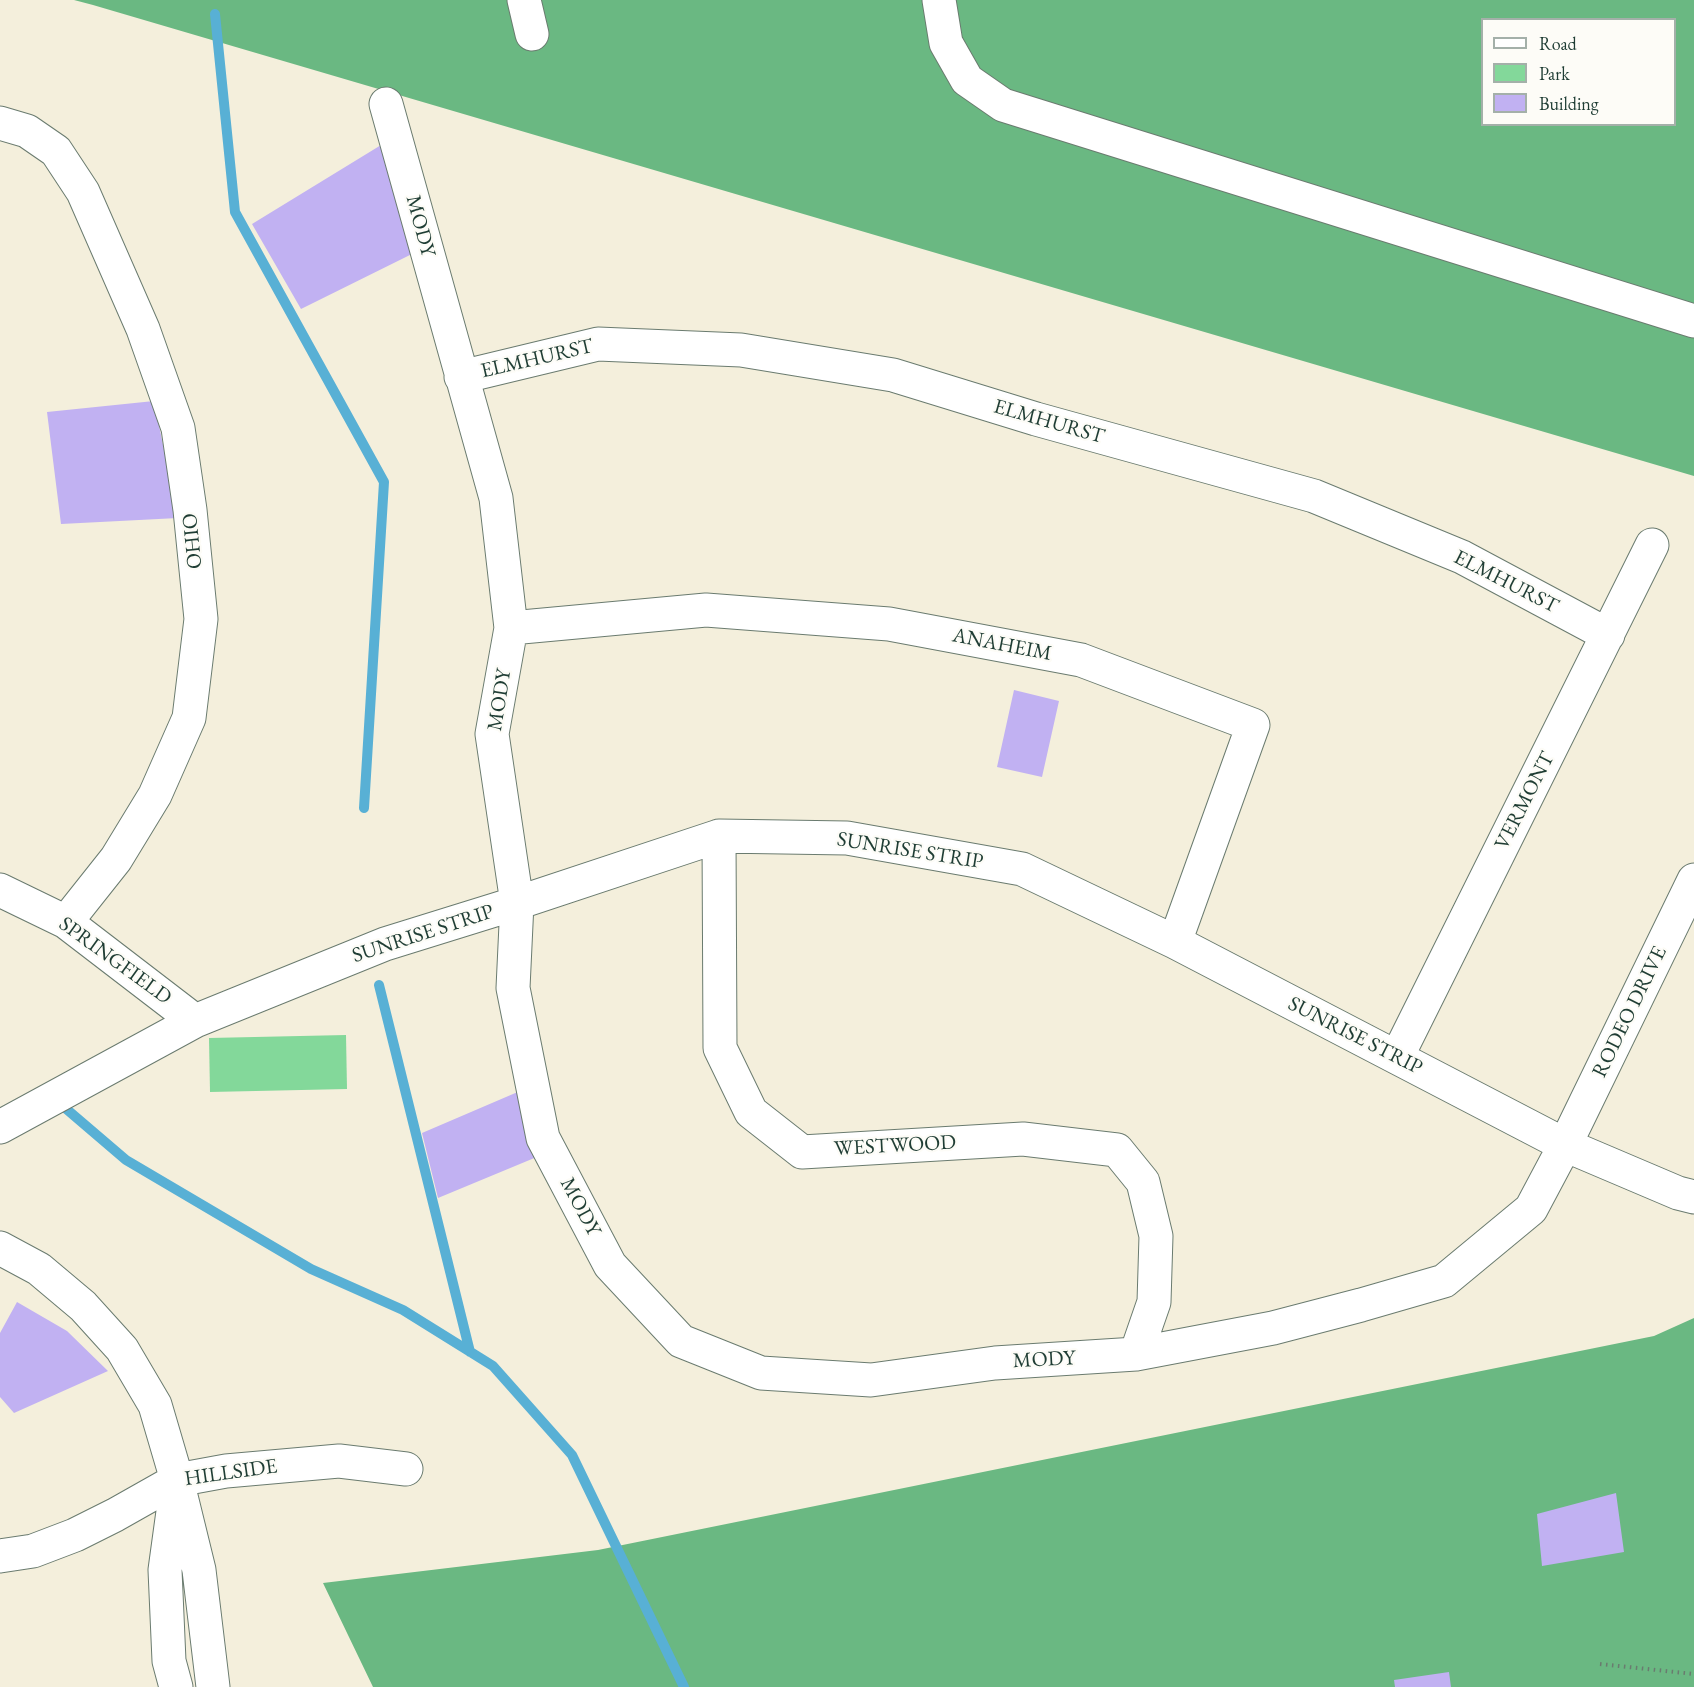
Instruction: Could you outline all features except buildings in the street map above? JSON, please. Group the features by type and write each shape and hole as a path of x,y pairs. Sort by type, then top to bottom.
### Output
{"street":[{"path":"524,0 532,34"},
{"path":"939,0 946,43 967,80 1003,105 1694,321"},
{"name":"MODY","path":"386,104 496,498 511,628 492,734 517,903 513,988 543,1138 610,1265 681,1341 761,1373 871,1380 995,1363 1136,1354 1273,1328 1444,1281 1531,1209 1565,1145"},
{"name":"OHIO","path":"0,123 27,131 56,151 83,192 143,329 178,428 190,510 201,619 189,718 155,795 116,859 66,922"},
{"name":"ELMHURST","path":"461,377 597,344 741,350 893,375 1036,419 1314,496 1462,557 1608,635"},
{"name":"VERMONT","path":"1397,1057 1652,545"},
{"name":"ANAHEIM","path":"511,628 706,610 889,624 1081,660 1252,726 1175,942"},
{"name":"SUNRISE STRIP","path":"0,1127 195,1020 374,948 719,836 847,838 1022,869 1175,942 1565,1145 1678,1193 1694,1197"},
{"name":"WESTWOOD","path":"719,836 720,1048 751,1112 802,1152 1023,1139 1117,1150 1143,1182 1156,1236 1154,1302 1136,1354"},
{"name":"RODEO DRIVE","path":"1565,1145 1686,920 1694,880"},
{"name":"SPRINGFIELD","path":"0,890 66,922 195,1020"},
{"path":"0,1248 39,1269 83,1306 122,1349 155,1405 177,1480 199,1570 213,1687"},
{"name":"HILLSIDE","path":"0,1556 33,1551 75,1535 177,1480 226,1471 339,1461 406,1469"},
{"path":"176,1687 169,1661 165,1570 177,1480"}],"path":[{"path":"1600,1664 1694,1674"}],"green space":[{"path":"74,0 1694,0 1694,476 93,5"},
{"path":"346,1035 347,1089 210,1092 209,1038"},
{"path":"1694,1318 1694,1687 373,1687 323,1583 598,1550 1654,1336"}],"waterway":[{"path":"215,14 235,212 384,482 364,808"},
{"path":"379,985 470,1352"},
{"path":"57,1101 126,1160 311,1269 403,1310 493,1366 572,1455 684,1687"}]}
